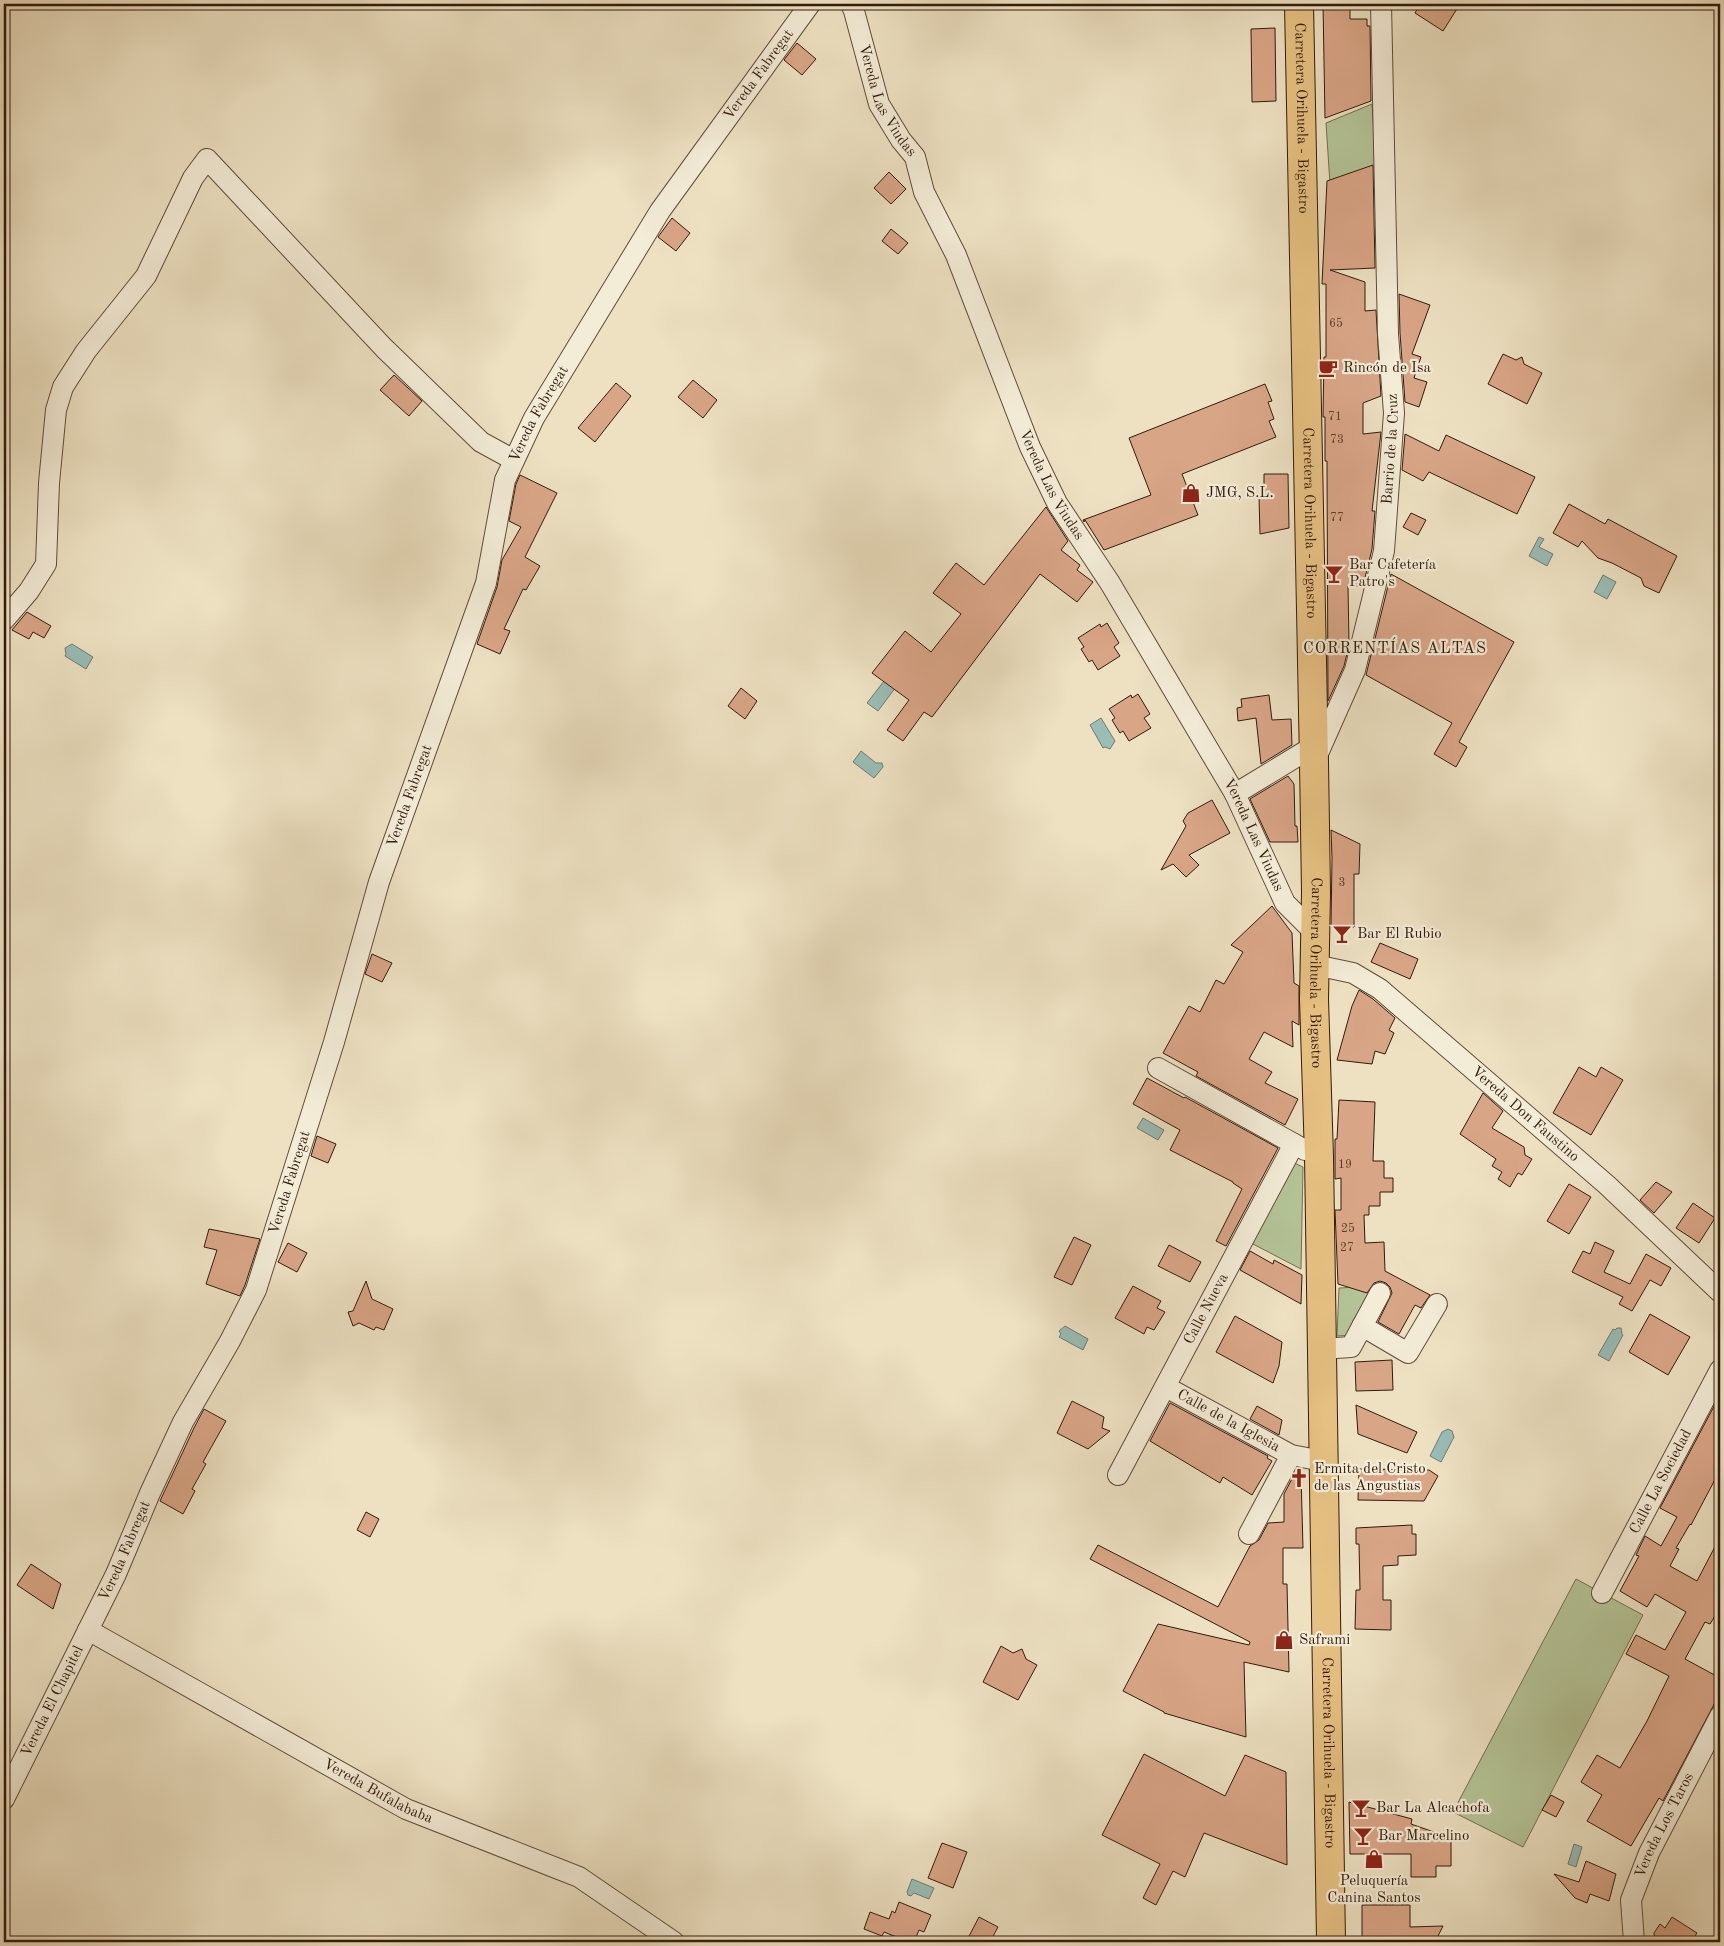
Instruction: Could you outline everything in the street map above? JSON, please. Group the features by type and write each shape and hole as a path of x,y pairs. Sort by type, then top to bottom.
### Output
{"main road":[{"name":"Carretera Orihuela - Bigastro","path":"1299,4 1314,754 1316,934 1314,964 1319,1156 1331,1942"}],"street":[{"name":"Vereda Fabregat","path":"88,1630 116,1574 150,1493 183,1422 230,1341 256,1290 334,1042 379,882 486,583 505,480 534,418 660,211 810,4"},
{"name":"Vereda Las Viudas","path":"851,4 879,104 901,140 915,157 924,192 956,255 1030,447 1057,503 1110,583 1235,794 1285,903 1316,934"},
{"name":"Barrio de la Cruz","path":"1314,754 1355,670 1384,551 1394,413 1388,334 1381,4"},
{"path":"4,620 29,591 46,564 49,483 56,410 63,387 86,351 146,276 193,178 207,160 391,355 481,442 514,460"},
{"path":"1235,794 1314,754"},
{"name":"Vereda Don Faustino","path":"1314,964 1352,973 1380,989 1606,1185 1720,1292"},
{"path":"1158,1068 1319,1156"},
{"name":"Calle Nueva","path":"1118,1475 1294,1144"},
{"path":"1321,1349 1351,1347 1380,1293"},
{"path":"1362,1326 1408,1353 1436,1304"},
{"name":"Calle La Sociedad","path":"1602,1593 1720,1370"},
{"name":"Calle de la Iglesia","path":"1166,1387 1290,1455 1323,1461"},
{"name":"Calle de la Iglesia","path":"1249,1534 1290,1455"},
{"name":"Vereda El Chapitel","path":"4,1799 88,1630"},
{"name":"Vereda Bufalababa","path":"88,1630 406,1809 579,1877 674,1942"},
{"name":"Vereda Los Taros","path":"1634,1942 1632,1900 1646,1861 1720,1716"}],"green space":[{"path":"1372,104 1376,166 1330,184 1326,123"},
{"path":"1290,1161 1303,1167 1301,1269 1251,1243"},
{"path":"1376,1286 1353,1335 1337,1336 1339,1288"},
{"path":"1576,1579 1643,1615 1523,1847 1453,1812"}],"water":[{"path":"1539,537 1544,539 1539,547 1553,554 1547,566 1529,556"},
{"path":"1603,575 1616,582 1607,599 1594,592"},
{"path":"72,644 93,657 86,669 65,656 65,648"},
{"path":"884,681 896,687 878,711 867,703"},
{"path":"1101,718 1115,741 1110,749 1103,748 1090,725"},
{"path":"861,751 876,763 882,763 883,767 874,778 853,762"},
{"path":"1143,1118 1164,1130 1158,1140 1137,1128"},
{"path":"1065,1326 1088,1339 1083,1350 1059,1337 1061,1334 1059,1331"},
{"path":"1621,1328 1623,1335 1609,1361 1598,1355 1613,1329"},
{"path":"1448,1429 1452,1431 1454,1437 1441,1462 1430,1456 1442,1432"},
{"path":"1574,1844 1582,1847 1576,1867 1568,1864"},
{"path":"912,1879 934,1888 929,1899 914,1893 911,1896 908,1895 907,1892"}],"building":[{"path":"1323,4 1350,4 1350,19 1367,19 1367,26 1370,26 1371,101 1325,118"},
{"path":"1420,4 1460,4 1443,31 1415,13"},
{"path":"1275,28 1276,101 1252,102 1251,29"},
{"path":"797,43 816,59 802,75 784,60"},
{"path":"1373,165 1375,268 1330,270 1365,282 1365,311 1376,310 1381,396 1363,403 1363,434 1381,432 1372,511 1375,511 1372,549 1363,586 1348,586 1349,645 1344,666 1328,701 1327,461 1325,461 1325,417 1323,417 1324,357 1326,357 1326,284 1322,284 1327,181"},
{"path":"889,172 906,189 891,204 874,188"},
{"path":"672,218 690,233 676,251 658,237"},
{"path":"891,229 908,243 898,254 882,241"},
{"path":"1399,294 1430,305 1412,354 1421,357 1414,378 1427,382 1419,407 1405,402"},
{"path":"1503,354 1516,360 1522,357 1524,364 1542,373 1527,404 1488,384"},
{"path":"394,375 422,401 409,416 380,390"},
{"path":"693,380 717,400 703,418 678,397"},
{"path":"616,383 631,396 595,442 578,428"},
{"path":"1265,384 1272,401 1268,402 1274,419 1269,421 1276,437 1182,474 1198,515 1104,550 1085,520 1084,522 1083,520 1151,495 1129,438"},
{"path":"1405,434 1439,451 1446,435 1535,477 1517,514 1429,472 1423,481 1402,470"},
{"path":"1264,474 1288,474 1289,528 1260,534 1259,496 1264,496"},
{"path":"520,475 557,493 525,557 540,566 526,590 523,589 504,629 510,631 500,654 477,644 497,587 502,560 521,527 509,521 516,484"},
{"path":"1569,504 1605,524 1608,519 1677,556 1659,593 1644,586 1641,578 1598,558 1582,541 1578,547 1553,533"},
{"path":"1046,507 1068,541 1061,550 1080,565 1077,570 1093,582 1077,602 1040,574 932,717 924,712 903,741 887,730 909,700 872,673 905,631 931,652 961,614 933,593 956,563 984,585"},
{"path":"1411,513 1426,520 1418,535 1403,527"},
{"path":"1391,574 1514,642 1459,742 1467,747 1456,767 1434,754 1452,723 1366,675"},
{"path":"27,612 51,626 44,638 33,632 29,639 12,630"},
{"path":"1107,623 1119,643 1114,647 1120,656 1098,670 1092,660 1089,662 1081,649 1084,647 1078,638 1100,624 1101,627"},
{"path":"741,688 757,701 745,719 728,706"},
{"path":"1138,694 1150,714 1144,718 1151,728 1129,741 1123,731 1120,733 1112,720 1115,718 1109,709 1131,695 1132,698"},
{"path":"1269,695 1272,720 1291,719 1292,745 1261,764 1256,718 1238,721 1237,708 1242,707 1241,699"},
{"path":"1288,776 1294,784 1295,826 1297,826 1298,842 1270,842 1250,799"},
{"path":"1212,800 1230,833 1189,855 1199,865 1186,877 1173,864 1161,870 1186,826 1183,821 1188,813"},
{"path":"1331,830 1360,844 1359,874 1354,874 1354,927 1331,927"},
{"path":"1272,906 1292,933 1294,983 1299,986 1299,1025 1292,1021 1293,1047 1264,1032 1249,1059 1272,1072 1265,1083 1298,1099 1285,1125 1196,1076 1198,1072 1163,1053 1189,1006 1200,1012 1216,980 1224,984 1243,952 1231,945"},
{"path":"1380,943 1418,959 1410,979 1371,962"},
{"path":"372,954 392,963 382,982 365,974"},
{"path":"1359,990 1395,1018 1389,1030 1394,1033 1385,1054 1375,1051 1372,1064 1337,1060 1352,1006"},
{"path":"1579,1067 1596,1077 1601,1067 1623,1080 1591,1135 1553,1113"},
{"path":"1147,1078 1278,1148 1226,1246 1216,1241 1242,1189 1233,1182 1170,1150 1180,1130 1133,1104"},
{"path":"1483,1093 1503,1111 1492,1128 1524,1147 1525,1155 1532,1159 1522,1175 1518,1173 1510,1187 1498,1179 1502,1172 1492,1166 1496,1159 1460,1134"},
{"path":"1339,1100 1375,1102 1373,1161 1384,1161 1384,1178 1393,1178 1393,1192 1380,1192 1380,1206 1369,1206 1369,1215 1364,1215 1365,1243 1384,1242 1385,1271 1430,1295 1421,1308 1415,1305 1399,1334 1378,1322 1392,1293 1386,1283 1380,1281 1374,1283 1367,1293 1338,1284 1335,1210 1341,1210 1341,1178 1335,1179 1335,1139 1337,1139"},
{"path":"317,1136 336,1144 328,1163 311,1156"},
{"path":"1656,1182 1672,1192 1654,1213 1640,1200"},
{"path":"1569,1184 1591,1197 1569,1234 1547,1221"},
{"path":"1693,1203 1715,1218 1699,1243 1676,1228"},
{"path":"209,1229 260,1239 240,1296 206,1284 217,1250 204,1247"},
{"path":"1074,1237 1091,1245 1072,1285 1054,1277"},
{"path":"1595,1242 1614,1251 1604,1272 1630,1284 1646,1254 1671,1268 1661,1286 1650,1280 1632,1311 1619,1304 1623,1297 1572,1272 1583,1251 1590,1254"},
{"path":"288,1243 307,1253 297,1272 278,1262"},
{"path":"1169,1245 1201,1262 1190,1282 1158,1266"},
{"path":"1250,1251 1273,1264 1274,1260 1302,1275 1301,1304 1240,1270"},
{"path":"366,1281 372,1299 393,1309 384,1330 376,1327 374,1330 359,1323 353,1326 348,1312 353,1311"},
{"path":"1133,1286 1161,1301 1157,1308 1165,1312 1154,1330 1147,1327 1144,1334 1115,1318"},
{"path":"1650,1314 1690,1337 1668,1375 1629,1352"},
{"path":"1235,1316 1282,1342 1279,1366 1273,1383 1216,1352"},
{"path":"1392,1360 1393,1390 1356,1391 1355,1362"},
{"path":"1720,1395 1720,1470 1691,1525 1676,1548 1679,1549 1670,1566 1697,1581 1720,1537 1720,1618 1715,1616 1710,1624 1705,1622 1685,1659 1720,1678 1715,1691 1720,1693 1663,1801 1659,1798 1631,1846 1587,1821 1602,1795 1581,1782 1597,1755 1620,1768 1647,1721 1669,1676 1626,1654 1636,1635 1665,1650 1686,1612 1655,1594 1647,1607 1620,1591 1639,1556 1636,1555 1645,1536 1661,1546 1677,1517 1660,1508"},
{"path":"1072,1401 1104,1417 1102,1428 1110,1431 1088,1449 1057,1433"},
{"path":"1170,1403 1268,1456 1267,1458 1272,1461 1252,1495 1223,1477 1220,1483 1150,1441"},
{"path":"1356,1405 1417,1432 1407,1453 1358,1434"},
{"path":"1257,1406 1282,1420 1279,1435 1250,1419"},
{"path":"204,1409 226,1421 203,1462 206,1464 192,1489 195,1491 183,1514 160,1501"},
{"path":"1359,1469 1429,1470 1438,1476 1424,1501 1358,1500"},
{"path":"1294,1475 1301,1475 1303,1548 1283,1548 1283,1584 1287,1584 1289,1672 1244,1662 1246,1737 1164,1713 1123,1691 1158,1624 1249,1645 1250,1642 1090,1559 1098,1545 1218,1607 1250,1546 1259,1540 1268,1523 1284,1522 1284,1494"},
{"path":"366,1512 379,1519 370,1537 357,1530"},
{"path":"1412,1525 1412,1534 1416,1534 1416,1555 1398,1556 1398,1565 1383,1566 1383,1600 1391,1600 1391,1630 1355,1629 1356,1590 1360,1590 1359,1544 1356,1544 1356,1528"},
{"path":"31,1564 61,1584 53,1609 17,1585"},
{"path":"1001,1646 1013,1653 1022,1649 1026,1659 1037,1665 1018,1700 983,1682"},
{"path":"1144,1754 1225,1796 1245,1755 1286,1772 1287,1865 1204,1833 1185,1877 1173,1871 1156,1905 1143,1898 1160,1864 1102,1835"},
{"path":"1551,1795 1564,1802 1556,1817 1542,1810"},
{"path":"1349,1802 1412,1819 1411,1824 1451,1838 1451,1866 1436,1866 1436,1877 1411,1877 1411,1854 1350,1854"},
{"path":"942,1843 967,1852 953,1888 928,1878"},
{"path":"1586,1861 1616,1874 1609,1901 1590,1894 1587,1903 1575,1898 1554,1874 1579,1882"},
{"path":"899,1902 931,1915 924,1932 919,1930 914,1942 909,1942 884,1932 882,1936 864,1929 870,1912 889,1919 892,1911 895,1913"},
{"path":"1362,1905 1410,1905 1410,1927 1443,1926 1435,1942 1362,1942"},
{"path":"979,1917 998,1927 990,1942 966,1942"},
{"path":"1672,1917 1697,1933 1691,1942 1655,1942 1654,1933 1660,1924 1665,1928"}],"place":[{"name":"Rincón de Isa","path":"1328,368"},
{"name":"JMG, S.L.","path":"1191,493"},
{"name":"Bar Cafetería Patro's","path":"1334,574"},
{"name":"Bar El Rubio","path":"1342,934"},
{"name":"Ermita del Cristo de las Angustias","path":"1299,1478"},
{"name":"Saframi","path":"1284,1640"},
{"name":"Bar La Alcachofa","path":"1361,1808"},
{"name":"Bar Marcelino","path":"1363,1836"},
{"name":"Peluquería Canina Santos","path":"1374,1859"}],"district":[{"name":"CORRENTÍAS ALTAS","path":"1395,649"}]}
